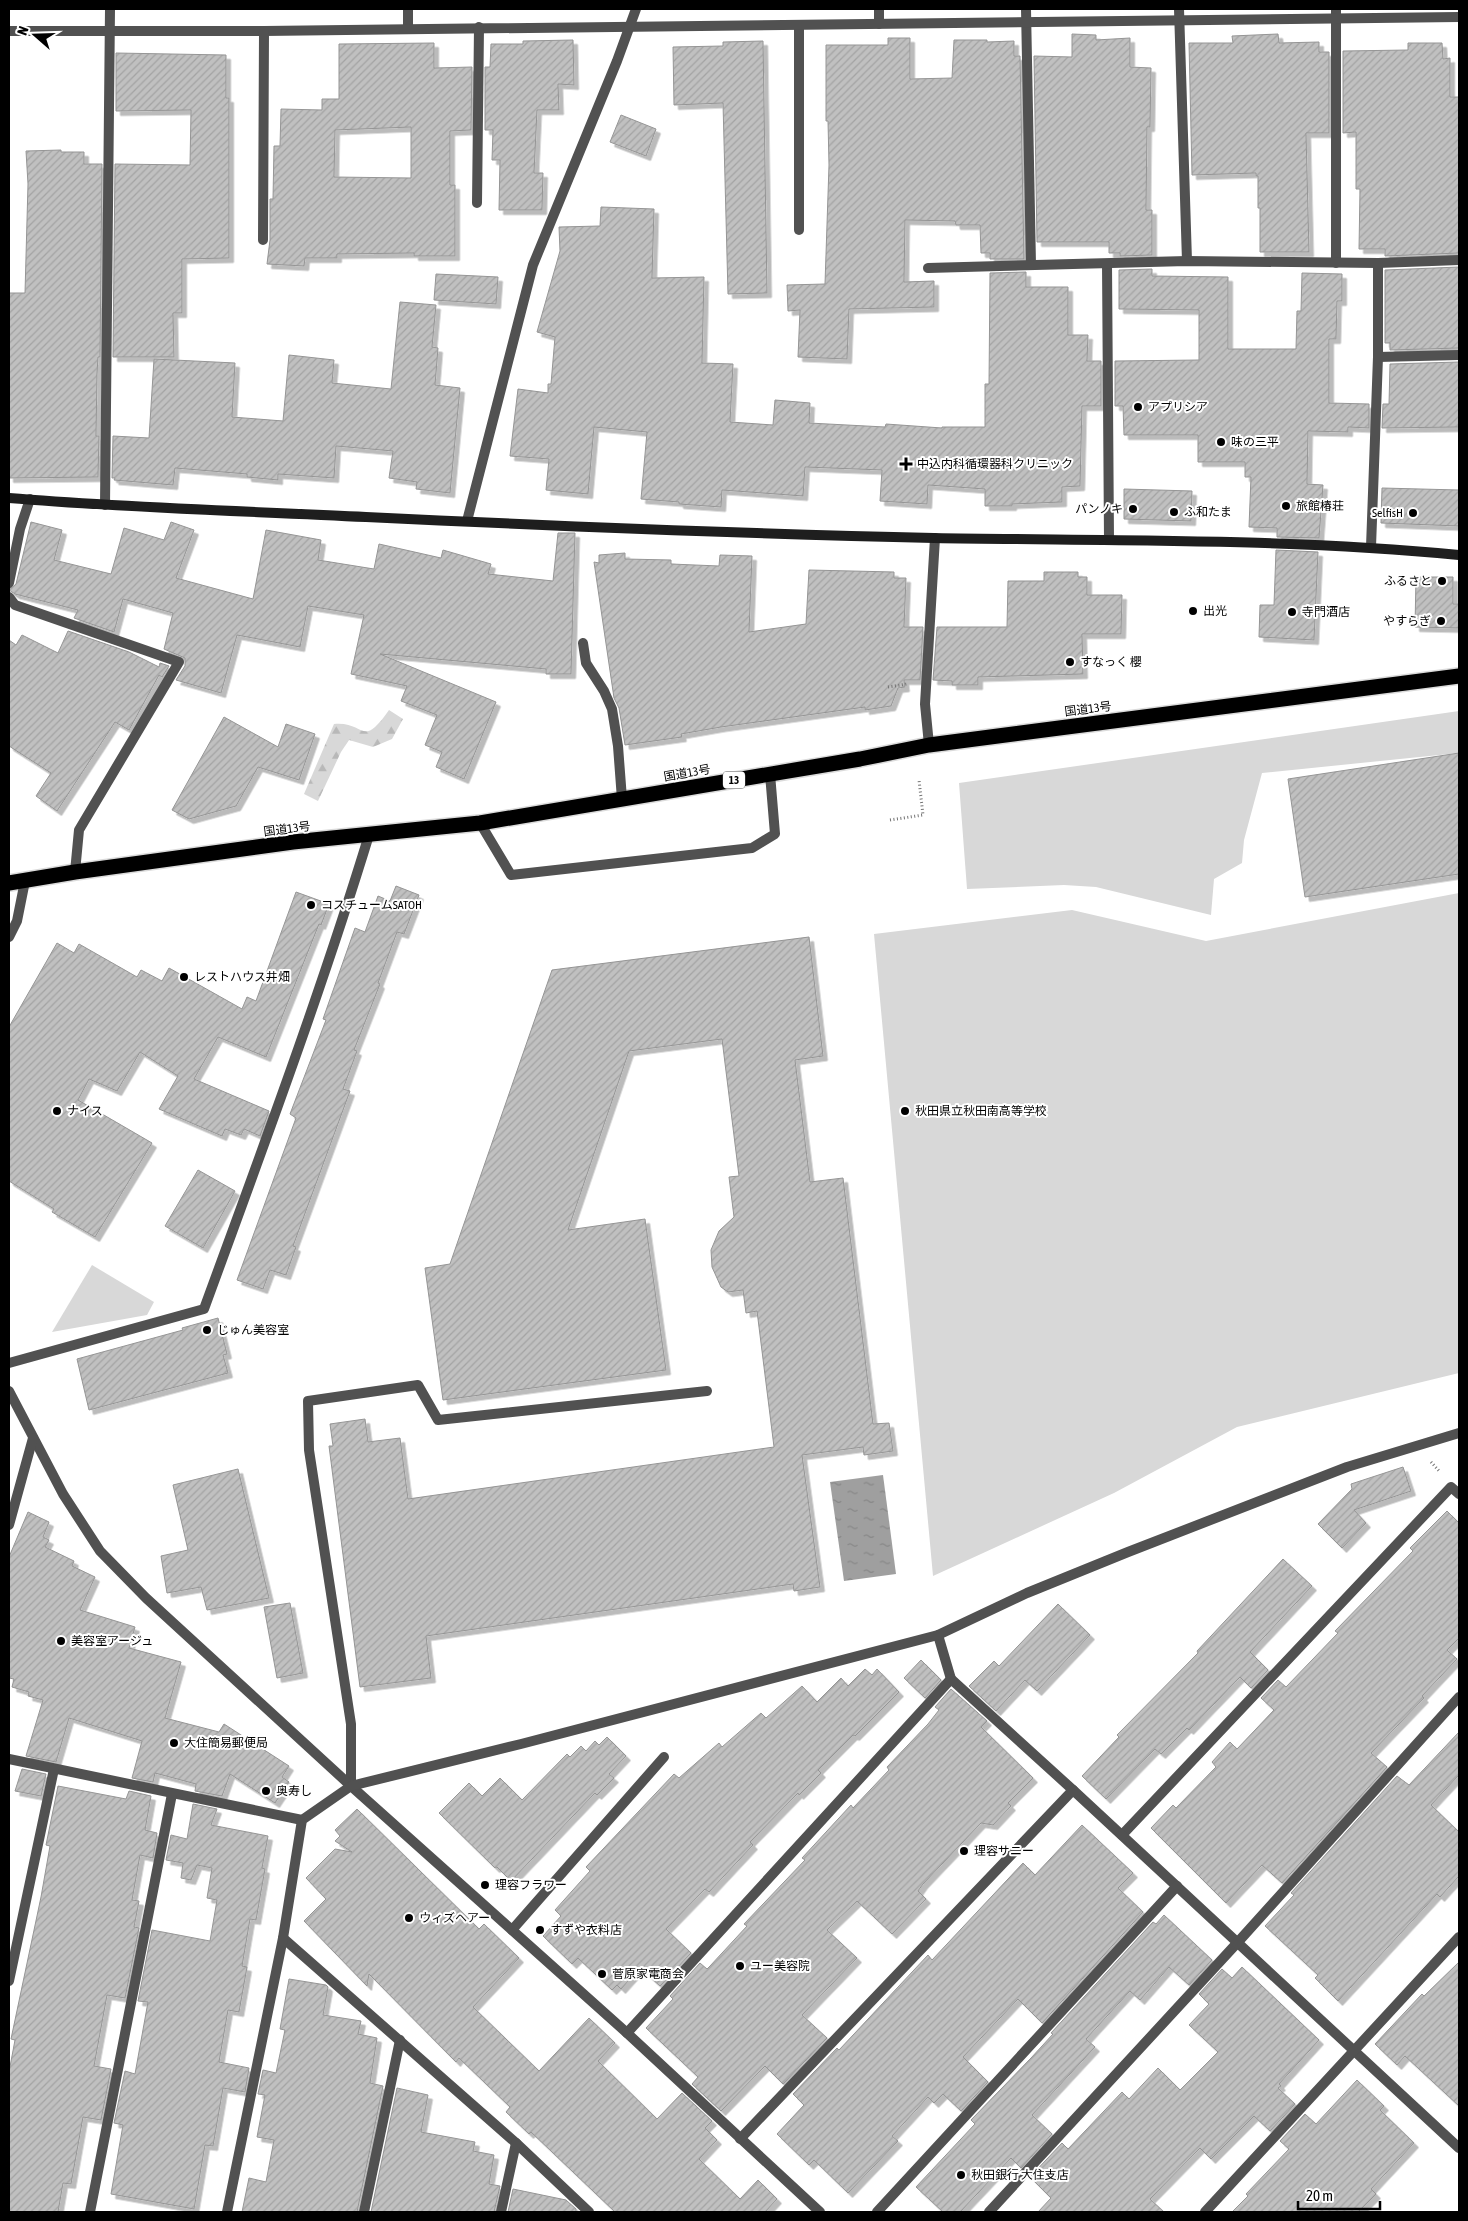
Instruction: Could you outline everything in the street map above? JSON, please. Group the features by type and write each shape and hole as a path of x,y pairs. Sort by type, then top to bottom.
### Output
{"highway":[{"name":"国道13号","path":"9,883 293,842 480,823 929,745 1459,676"}],"street":[{"path":"105,505 110,9"},
{"path":"408,9 408,29"},
{"path":"467,521 533,265 636,9"},
{"path":"879,9 879,24"},
{"path":"1026,9 1031,266"},
{"path":"1179,9 1186,262"},
{"path":"9,31 264,31 479,27 879,24 1179,20 1336,14 1459,17"},
{"path":"1336,14 1336,263"},
{"path":"798,25 799,230"},
{"path":"476,203 479,27"},
{"path":"263,240 264,31"},
{"path":"928,268 1186,262 1378,264 1459,260"},
{"path":"1108,264 1109,539"},
{"path":"1371,547 1378,357 1378,264"},
{"path":"1378,357 1459,356"},
{"path":"9,498 105,505 467,521 531,526 935,538 1109,539 1371,547 1459,556"},
{"path":"9,583 20,529 30,500"},
{"path":"929,745 925,704 935,538"},
{"path":"9,597 15,605 179,662 79,830 75,872"},
{"path":"583,643 586,663 604,691 612,709 618,746 622,799"},
{"path":"480,823 510,875 752,848 774,834 770,774"},
{"path":"9,1363 204,1310 259,1158 369,835"},
{"path":"9,937 17,921 25,881"},
{"path":"352,1786 351,1724 309,1450 308,1401 418,1385 438,1420 707,1391"},
{"path":"9,1391 63,1494 100,1551 146,1598 627,2033 820,2212"},
{"path":"9,1759 302,1820 352,1786 938,1635 1027,1593 1347,1467 1459,1433"},
{"path":"9,1525 33,1438"},
{"path":"1122,1835 1451,1487 1459,1494"},
{"path":"938,1635 951,1678 1458,2145"},
{"path":"627,2033 951,1678"},
{"path":"990,2212 1238,1942 1459,1697"},
{"path":"512,1930 664,1757"},
{"path":"9,1981 54,1769"},
{"path":"740,2139 1073,1790"},
{"path":"90,2212 172,1794"},
{"path":"227,2212 283,1938 302,1820"},
{"path":"877,2212 1178,1886"},
{"path":"1205,2212 1459,1937"},
{"path":"283,1938 516,2143 589,2212"},
{"path":"364,2212 400,2040"},
{"path":"501,2212 516,2143"}],"path":[{"path":"890,820 923,815 919,780"},
{"path":"1418,1446 1451,1487"}],"green space":[{"path":"389,710 403,719 392,739 373,747 349,740 341,752 318,801 304,794 334,724 344,724 368,731 380,722"},
{"path":"1459,711 1459,753 1262,773 1244,840 1242,863 1214,879 1211,915 1096,887 1064,885 967,889 959,783"},
{"path":"1459,893 1459,1373 1237,1427 1114,1493 933,1576 874,934 1072,910 1206,941"},
{"path":"92,1265 154,1302 147,1315 52,1332"}],"water":[{"path":"883,1475 896,1574 844,1581 830,1482"}],"building":[{"path":"1072,34 1096,35 1096,40 1130,38 1130,67 1151,68 1150,127 1147,127 1146,210 1152,210 1152,255 1120,256 1120,253 1109,253 1109,242 1037,242 1034,56 1072,57"},
{"path":"1278,34 1279,43 1319,42 1319,52 1329,52 1329,133 1306,133 1309,252 1260,252 1260,208 1258,208 1258,176 1256,176 1256,173 1192,175 1189,43 1233,43 1232,36"},
{"path":"888,38 910,38 910,79 952,78 954,40 1014,41 1014,56 1020,56 1024,259 990,259 990,253 981,253 980,225 956,225 955,221 905,220 904,282 934,281 934,307 849,309 847,359 798,357 800,310 788,311 787,285 825,284 829,165 828,121 826,121 826,45 888,45"},
{"path":"573,40 574,85 558,84 559,110 537,110 534,173 543,173 542,210 499,210 500,160 492,160 493,130 485,130 485,67 490,67 491,44 523,44 523,41"},
{"path":"763,41 767,293 728,294 723,103 674,105 673,47 723,46 723,42"},
{"path":"434,43 434,68 472,67 471,130 450,131 450,185 455,185 455,256 414,256 414,253 337,254 337,258 305,258 304,266 267,264 270,240 270,199 273,199 274,146 280,146 281,109 322,110 322,99 339,99 339,44","holes":["411,127 411,178 334,177 335,130"]},
{"path":"1408,43 1442,43 1443,59 1450,58 1450,97 1459,97 1459,253 1385,256 1385,249 1359,249 1360,189 1356,189 1356,132 1343,133 1343,51 1408,50"},
{"path":"116,53 226,55 226,98 229,98 229,258 182,259 182,313 173,313 174,357 113,357 115,164 190,165 191,110 116,111"},
{"path":"621,115 656,129 646,156 610,142"},
{"path":"61,150 61,152 84,152 84,164 102,164 100,357 98,357 97,374 96,436 99,436 98,477 9,478 9,293 25,293 28,184 26,151"},
{"path":"601,207 654,209 652,278 704,277 702,363 733,364 730,422 773,425 775,400 810,403 809,423 885,427 886,424 942,428 985,427 985,384 989,384 990,273 1026,272 1026,287 1068,287 1068,335 1088,335 1087,361 1101,361 1101,406 1082,406 1080,486 1062,487 1062,502 1012,504 1012,506 985,506 985,489 928,485 927,504 880,501 882,470 805,467 803,496 722,490 721,507 679,504 679,502 641,499 647,432 594,427 588,494 546,490 549,459 510,456 518,389 548,393 548,384 551,384 555,337 537,332 560,251 559,227 600,226"},
{"path":"1459,267 1459,348 1390,350 1390,343 1385,343 1385,270"},
{"path":"1152,269 1152,276 1228,277 1228,349 1296,349 1297,311 1301,311 1302,273 1342,274 1342,301 1337,301 1336,339 1329,339 1329,403 1369,404 1369,428 1348,427 1348,432 1308,431 1307,484 1323,485 1319,538 1277,537 1277,528 1249,527 1251,477 1245,477 1245,462 1198,462 1198,435 1124,435 1123,406 1115,406 1115,361 1199,360 1199,310 1119,309 1119,270"},
{"path":"436,274 498,277 496,304 434,300"},
{"path":"400,302 436,305 432,347 438,348 435,385 460,388 450,493 416,489 417,482 389,478 393,451 336,446 334,478 278,474 278,480 247,477 247,474 175,468 173,485 114,480 115,478 112,478 113,436 149,438 154,359 235,363 232,417 283,421 289,355 334,360 332,383 391,389"},
{"path":"1459,362 1459,427 1382,428 1383,404 1389,404 1390,364"},
{"path":"1382,488 1459,490 1459,526 1381,523"},
{"path":"1124,489 1192,491 1191,521 1124,519"},
{"path":"31,522 62,530 54,560 111,574 124,528 164,540 171,522 194,530 176,578 253,599 266,530 321,540 318,560 374,569 379,544 441,558 443,550 491,564 488,574 553,581 558,533 575,533 571,674 546,674 546,669 380,654 496,702 464,779 436,767 442,752 425,745 437,715 401,701 407,686 351,674 364,615 308,606 300,647 237,635 221,693 176,680 185,666 185,658 164,649 173,613 123,599 114,632 74,618 78,610 15,594 9,590 16,584"},
{"path":"1276,550 1318,552 1314,640 1259,637 1260,605 1274,605"},
{"path":"625,553 625,559 671,560 671,564 719,566 720,555 752,556 749,632 806,624 809,570 894,572 894,578 906,578 904,627 923,627 920,680 904,680 905,687 898,688 891,706 865,710 865,707 721,727 681,734 682,737 625,745 619,708 614,698 594,562 599,563 599,555"},
{"path":"1044,572 1078,572 1078,577 1087,577 1087,595 1122,595 1121,634 1082,634 1083,674 978,677 978,685 952,685 952,681 933,680 937,627 1007,627 1008,581 1044,581"},
{"path":"1416,577 1453,577 1453,604 1459,604 1459,628 1415,627"},
{"path":"68,631 129,652 159,667 160,663 169,666 162,677 159,675 129,730 115,722 57,811 36,796 51,773 9,746 9,640 16,645 22,635 58,653"},
{"path":"224,717 278,747 286,724 315,734 299,780 258,767 236,806 189,819 172,810"},
{"path":"1459,753 1459,874 1305,897 1288,779"},
{"path":"396,886 419,895 404,934 397,932 378,983 380,984 354,1050 357,1051 343,1089 350,1091 293,1246 296,1247 286,1275 270,1270 263,1289 237,1280 296,1118 290,1114 326,1020 323,1019 355,928 365,932 378,896 390,901"},
{"path":"296,892 329,904 321,925 319,924 266,1057 218,1037 194,1079 269,1111 260,1136 244,1129 241,1135 225,1129 222,1136 159,1109 178,1076 140,1052 117,1091 89,1079 78,1100 152,1143 95,1237 52,1212 54,1209 9,1181 9,1027 57,943 74,953 79,944 137,977 141,970 162,981 169,968 242,1009 247,997 256,1001"},
{"path":"809,937 823,1056 795,1060 810,1182 843,1178 873,1424 889,1423 893,1451 864,1455 863,1447 802,1455 820,1587 794,1591 793,1584 426,1636 431,1678 360,1687 329,1446 333,1446 330,1424 365,1419 368,1442 400,1438 408,1499 774,1447 757,1311 746,1313 743,1290 728,1292 721,1287 712,1267 711,1250 719,1231 734,1217 729,1177 739,1176 722,1039 629,1051 568,1230 645,1219 666,1370 443,1400 425,1268 450,1264 552,970"},
{"path":"198,1170 235,1191 203,1248 165,1226"},
{"path":"218,1318 227,1354 223,1355 228,1373 89,1410 77,1359 183,1330 182,1328"},
{"path":"1403,1467 1411,1491 1354,1510 1366,1523 1342,1548 1318,1524 1352,1489 1351,1484"},
{"path":"238,1469 269,1598 207,1610 201,1587 167,1593 161,1556 188,1550 173,1485"},
{"path":"1447,1511 1459,1523 1459,1638 1447,1650 1457,1659 1422,1696 1424,1698 1371,1753 1387,1767 1282,1883 1262,1865 1226,1903 1151,1828 1173,1805 1176,1808 1216,1767 1212,1762 1230,1742 1237,1749 1274,1710 1261,1698 1278,1680 1286,1687 1338,1633 1335,1631 1413,1551 1410,1548"},
{"path":"28,1512 49,1522 43,1537 49,1540 45,1547 74,1561 72,1566 95,1577 80,1610 135,1627 129,1648 181,1662 165,1718 219,1732 224,1724 289,1766 282,1777 289,1782 275,1803 230,1774 222,1796 195,1791 196,1784 155,1773 153,1782 132,1778 142,1741 69,1718 56,1762 26,1756 43,1700 28,1696 29,1692 12,1687 14,1679 9,1678 9,1557"},
{"path":"1283,1559 1312,1586 1250,1652 1268,1670 1251,1688 1240,1677 1189,1730 1187,1728 1161,1754 1155,1749 1106,1799 1082,1776 1119,1737 1117,1735 1198,1653 1197,1651"},
{"path":"290,1603 303,1673 277,1678 264,1607"},
{"path":"1058,1604 1090,1635 1037,1691 1025,1680 996,1711 969,1686 994,1661 999,1666"},
{"path":"921,1660 941,1680 925,1698 904,1678"},
{"path":"865,1669 872,1675 877,1669 899,1692 818,1770 821,1773 799,1795 798,1793 750,1842 753,1845 709,1892 705,1889 666,1929 691,1953 660,1986 640,1968 621,1989 617,1985 612,1990 578,1958 572,1964 543,1936 561,1916 555,1910 590,1871 586,1867 674,1774 679,1778 719,1743 722,1747 761,1713 766,1718 802,1686 817,1702 841,1678 848,1686"},
{"path":"951,1689 987,1721 981,1727 1033,1778 1008,1803 1011,1806 993,1825 981,1823 923,1884 918,1891 926,1899 892,1934 857,1901 827,1930 857,1958 802,2015 827,2038 783,2084 765,2066 721,2111 692,2084 698,2077 646,2028 673,1999 670,1996 700,1963 707,1969 710,1966 747,1926 744,1924 805,1860 802,1858 851,1805 853,1808 889,1770 887,1767 928,1724 939,1710 935,1707"},
{"path":"1459,1732 1459,1775 1431,1805 1459,1832 1459,1876 1440,1897 1437,1894 1338,2001 1315,1978 1318,1975 1265,1926 1294,1895 1291,1893 1397,1776 1409,1785"},
{"path":"607,1737 626,1756 609,1774 614,1778 597,1795 595,1793 511,1881 497,1867 495,1868 439,1813 469,1783 482,1796 500,1778 522,1800 567,1754 570,1757 581,1746 586,1751 595,1741 599,1745"},
{"path":"22,1769 46,1774 41,1796 15,1791"},
{"path":"58,1786 126,1799 129,1791 151,1796 145,1830 157,1833 153,1858 140,1855 132,1900 139,1901 134,1927 139,1928 125,1998 107,1995 94,2066 111,2069 101,2120 83,2117 71,2184 63,2183 58,2212 9,2212 9,2072 15,2040 11,2039 41,1897 50,1846 46,1845"},
{"path":"193,1804 217,1809 211,1825 268,1836 262,1868 265,1869 256,1920 250,1919 242,1966 247,1967 239,2012 228,2010 219,2062 249,2068 245,2092 223,2088 213,2146 205,2145 194,2209 111,2194 123,2125 114,2123 125,2071 135,2074 148,2002 138,2001 152,1930 210,1941 217,1900 207,1898 212,1868 197,1865 191,1880 181,1878 183,1863 166,1860 171,1835 187,1839"},
{"path":"357,1809 479,1929 484,1924 519,1958 473,2007 539,2071 589,2018 615,2043 598,2061 657,2119 682,2093 712,2121 705,2128 717,2140 699,2159 740,2199 758,2180 777,2199 765,2212 615,2212 531,2132 529,2134 506,2112 510,2107 459,2058 456,2062 369,1974 367,1986 304,1921 326,1899 306,1878 335,1849 352,1852 335,1841 340,1836 335,1830"},
{"path":"1082,1825 1133,1873 1118,1888 1143,1912 1042,2023 1018,1999 963,2057 988,2082 961,2111 943,2094 934,2103 928,2097 892,2136 898,2141 848,2193 814,2160 809,2165 777,2134 804,2105 793,2094 837,2048 839,2050 928,1955 932,1960 1023,1863 1035,1875"},
{"path":"1164,1915 1212,1960 1189,1985 1169,1967 1140,2000 1130,1991 1086,2039 1095,2047 1032,2115 1052,2134 1021,2168 1011,2158 960,2212 943,2212 916,2187 975,2124 971,2120 1031,2058 1053,2034 1051,2033 1153,1922 1156,1924"},
{"path":"1459,1962 1459,2106 1405,2056 1397,2065 1375,2044 1422,1994 1424,1996"},
{"path":"1242,1967 1319,2040 1279,2084 1281,2086 1278,2088 1295,2104 1270,2131 1254,2116 1211,2159 1200,2148 1150,2199 1164,2212 1038,2212 1051,2198 1030,2177 1062,2143 1068,2149 1122,2092 1129,2099 1158,2068 1180,2090 1218,2052 1189,2025 1209,2004 1199,1994 1222,1969 1232,1978"},
{"path":"289,1979 326,1985 328,1987 323,2015 361,2021 358,2034 377,2038 370,2083 383,2086 357,2212 242,2212 249,2178 266,2182 274,2140 257,2137 265,2095 258,2094 263,2070 276,2073 285,2030 280,2029"},
{"path":"1357,2080 1384,2106 1380,2110 1414,2143 1371,2189 1376,2194 1358,2212 1232,2212 1248,2196 1246,2194 1289,2149 1280,2141 1305,2114 1316,2124"},
{"path":"397,2088 428,2095 421,2132 475,2142 473,2151 494,2155 489,2184 500,2186 494,2212 371,2212"},
{"path":"513,2189 566,2200 576,2209 576,2212 508,2212"}],"place":[{"name":"アプリシア","path":"1138,407"},
{"name":"味の三平","path":"1221,442"},
{"name":"中込内科循環器科クリニック","path":"906,464"},
{"name":"旅館椿荘","path":"1286,506"},
{"name":"パンノキ","path":"1133,509"},
{"name":"ふ和たま","path":"1174,512"},
{"name":"SelfisH","path":"1413,513"},
{"name":"ふるさと","path":"1442,581"},
{"name":"出光","path":"1193,611"},
{"name":"寺門酒店","path":"1292,612"},
{"name":"やすらぎ","path":"1441,621"},
{"name":"すなっく 櫻","path":"1070,662"},
{"name":"コスチュームSATOH","path":"311,905"},
{"name":"レストハウス井畑","path":"184,977"},
{"name":"ナイス","path":"57,1111"},
{"name":"秋田県立秋田南高等学校","path":"905,1111"},
{"name":"じゅん美容室","path":"207,1330"},
{"name":"美容室アージュ","path":"61,1641"},
{"name":"大住簡易郵便局","path":"174,1743"},
{"name":"奥寿し","path":"266,1791"},
{"name":"理容サニー","path":"964,1851"},
{"name":"理容フラワー","path":"485,1885"},
{"name":"ウィズヘアー","path":"409,1918"},
{"name":"すずや衣料店","path":"540,1930"},
{"name":"ユー美容院","path":"740,1966"},
{"name":"菅原家電商会","path":"602,1974"},
{"name":"秋田銀行 大住支店","path":"961,2175"}]}
